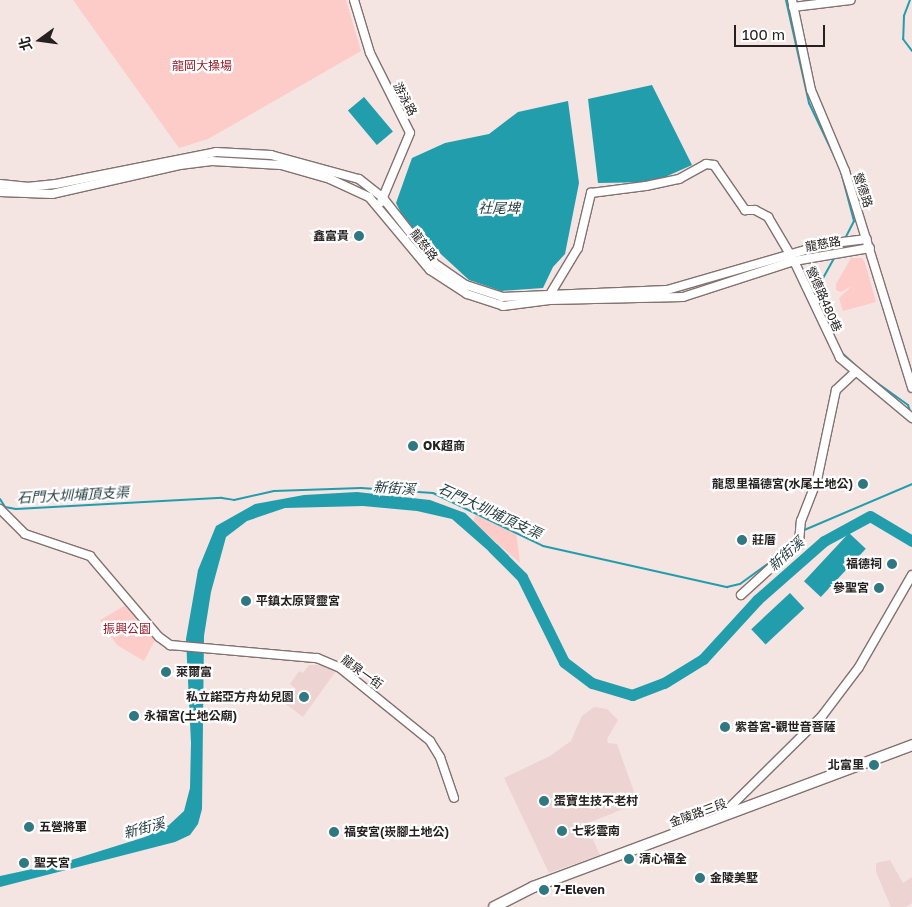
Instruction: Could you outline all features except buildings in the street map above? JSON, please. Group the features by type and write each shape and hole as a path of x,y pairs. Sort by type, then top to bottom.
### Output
{"main road":[{"name":"金陵路三段","path":"494,907 533,887 718,820 912,745"}],"street":[{"name":"游泳路","path":"354,0 370,53 410,133 383,198 378,205"},
{"path":"793,3 851,0"},
{"name":"營德路","path":"793,3 813,96 845,171 868,239 912,388"},
{"name":"龍慈路","path":"0,184 27,187 56,184 216,152 271,155 318,170 359,179 383,198 434,263 466,285 502,297 683,297 792,257 868,239"},
{"name":"龍慈路","path":"0,192 27,196 60,193 180,165 212,162 251,162 318,170 354,187 378,205 430,270 467,294 503,306 549,297"},
{"name":"營德路480巷","path":"549,297 578,248 591,193 679,179 706,164 720,170 744,210 755,210 768,218 792,257 840,358 854,372 912,418"},
{"name":"龍慈路","path":"792,257 870,248"},
{"path":"741,595 799,542 801,521 817,480 836,390 854,372"},
{"name":"龍泉一街","path":"0,509 25,534 90,556 105,577 159,637 170,645 317,658 340,668 430,741 440,757 454,798"},
{"path":"718,820 822,716 860,666 911,580"}],"shaded area":[{"name":"私立諾亞方舟幼兒園","path":"309,665 323,665 336,671 303,717 286,704 296,689 290,684 299,671 303,673"},
{"path":"594,707 607,709 618,720 607,739 608,743 617,744 638,803 586,824 600,855 549,873 504,778 550,756 571,741 582,716"},
{"path":"890,860 903,883 912,877 912,903 906,907 891,907 876,872 876,863"}],"green space":[{"name":"龍岡大操場","path":"73,0 346,0 361,51 208,139 179,148"},
{"path":"851,258 862,258 865,263 876,302 843,311 839,298 852,286 841,292 836,290 836,284"},
{"path":"477,511 516,530 520,563 473,522"},
{"name":"振興公園","path":"126,605 130,605 156,638 144,661 117,645 100,620"}],"water":[{"path":"652,85 692,165 654,182 598,183 588,99"},
{"path":"364,97 393,131 377,145 348,110"},
{"name":"社尾埤","path":"568,101 579,183 565,254 553,267 543,288 501,291 469,280 405,221 396,203 412,158 445,143 489,134 518,112"},
{"name":"新街溪","path":"357,492 430,500 465,513 509,556 500,561 452,519 417,511 363,506 285,508 247,521 226,537 211,592 204,636 202,809 198,824 190,835 175,842 0,887 0,876 65,862 145,837 169,825 184,811 190,788 191,743 186,639 198,570 216,526 255,504 304,495"},
{"path":"849,533 866,549 821,597 804,581"},
{"path":"790,593 804,608 766,645 751,629"}],"waterway":[{"name":"石門大圳埔頂支渠","path":"786,0 809,103 840,168 854,221 845,239"},
{"name":"石門大圳埔頂支渠","path":"910,0 904,16 903,39 912,51"},
{"name":"石門大圳埔頂支渠","path":"835,256 817,289 835,339"},
{"name":"石門大圳埔頂支渠","path":"841,352 859,369"},
{"name":"石門大圳埔頂支渠","path":"869,377 908,405 911,414"},
{"name":"石門大圳埔頂支渠","path":"802,531 912,484"},
{"name":"石門大圳埔頂支渠","path":"0,499 5,507 16,509 222,498 234,500 274,491 361,488 433,493 543,546 727,587 740,584 772,561"},
{"name":"新街溪","path":"493,548 522,577 564,662 592,683 632,695 664,683 703,659 757,600 824,541 870,516 912,541"}],"place":[{"name":"鑫富貴","path":"359,236"},
{"name":"OK超商","path":"413,446"},
{"name":"龍恩里福德宮(水尾土地公)","path":"863,484"},
{"name":"莊厝","path":"742,540"},
{"name":"福德祠","path":"892,564"},
{"name":"參聖宮","path":"879,588"},
{"name":"平鎮太原賢靈宮","path":"246,601"},
{"name":"萊爾富","path":"166,672"},
{"name":"私立諾亞方舟幼兒園","path":"304,697"},
{"name":"永福宮(土地公廟)","path":"134,716"},
{"name":"紫善宮-觀世音菩薩","path":"725,727"},
{"name":"北富里","path":"874,765"},
{"name":"蛋寶生技不老村","path":"544,801"},
{"name":"五營將軍","path":"29,827"},
{"name":"七彩雲南","path":"562,831"},
{"name":"福安宮(崁腳土地公)","path":"334,832"},
{"name":"清心福全","path":"629,859"},
{"name":"聖天宮","path":"24,863"},
{"name":"金陵美墅","path":"700,878"},
{"name":"7-Eleven","path":"544,890"}]}
